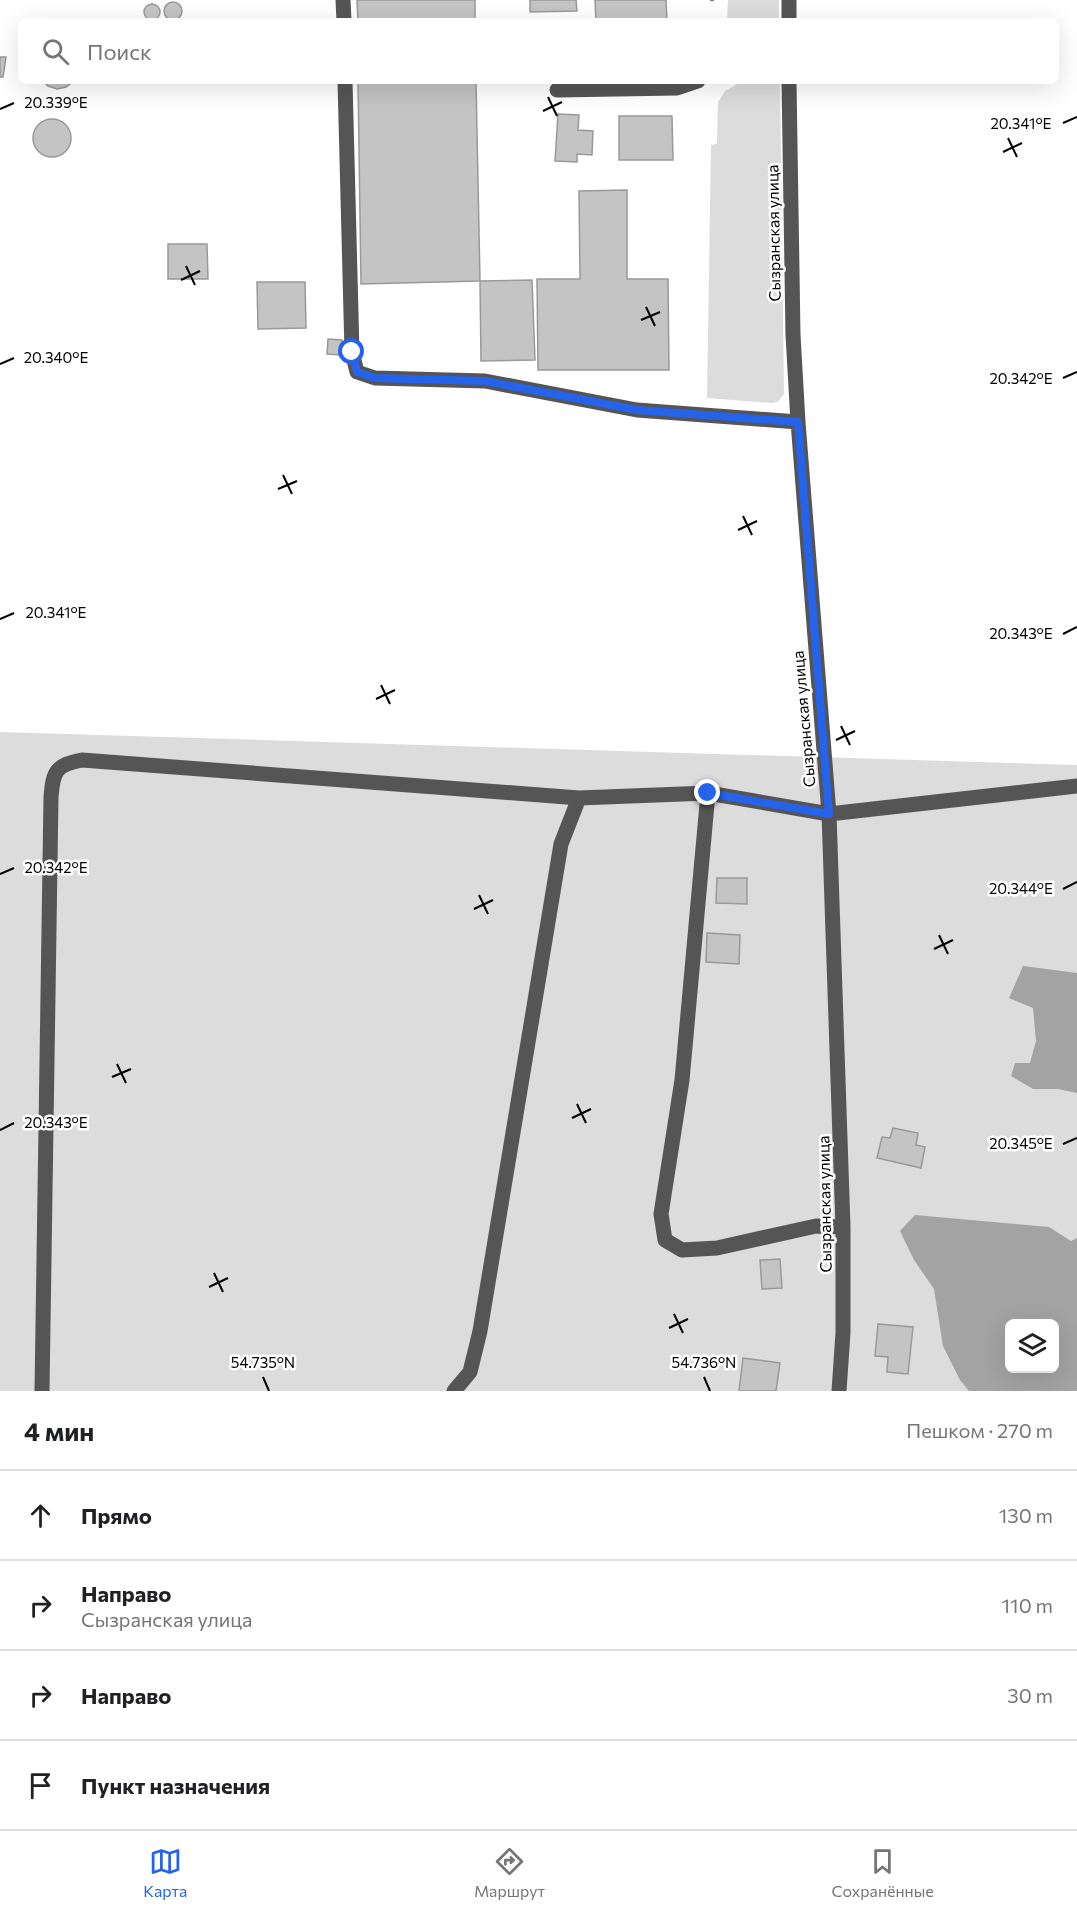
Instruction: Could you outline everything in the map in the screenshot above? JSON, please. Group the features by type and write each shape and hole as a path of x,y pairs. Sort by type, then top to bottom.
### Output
{"street":[{"path":"344,0 344,18"},
{"path":"789,0 789,18"},
{"path":"345,84 352,352 357,372 375,378 485,381 637,410 798,422"},
{"path":"557,90 677,88 689,84"},
{"name":"Сызранская улица","path":"789,84 793,313 798,422 829,814 843,1227 843,1333 839,1391"},
{"path":"42,1391 51,797 52,778 58,768 68,762 82,760 579,798 708,793 829,814 1077,786"},
{"path":"708,793 682,1080 661,1214 665,1240 682,1250 717,1248 816,1226 843,1227"},
{"path":"454,1391 470,1372 480,1331 561,843 579,798"}],"shaded area":[{"path":"728,0 779,0 778,18 727,18"},
{"path":"738,84 780,84 784,394 778,402 772,403 707,398 711,145 717,142 718,102 725,91"},
{"path":"0,732 1077,765 1077,1391 0,1391"},
{"path":"1023,966 1077,973 1077,1093 1058,1089 1033,1089 1011,1076 1015,1063 1030,1063 1036,1041 1033,1008 1009,998"},
{"path":"915,1215 1049,1227 1071,1241 1077,1238 1077,1391 969,1391 960,1380 943,1346 934,1289 914,1260 900,1231"}],"building":[{"path":"357,0 475,0 475,18 358,18"},
{"path":"530,0 576,0 577,11 530,12"},
{"path":"595,0 666,0 667,18 596,18"},
{"path":"169,2 177,2 182,7 180,18 166,18 164,15 164,7"},
{"path":"149,4 155,4 160,9 158,18 146,18 144,15 144,9"},
{"path":"0,57 6,57 3,77 0,77"},
{"path":"46,84 70,84 57,89"},
{"path":"358,84 476,84 480,281 361,284"},
{"path":"558,114 579,115 578,130 593,131 592,155 577,154 577,162 555,161"},
{"path":"619,116 672,116 673,160 619,160"},
{"path":"52,119 65,125 71,138 65,151 52,157 39,151 33,138 39,125"},
{"path":"627,190 627,279 668,279 669,370 538,370 537,279 580,279 579,191"},
{"path":"168,244 207,244 208,279 168,279"},
{"path":"532,280 535,360 481,361 480,281"},
{"path":"257,282 305,282 306,328 258,329"},
{"path":"328,339 342,340 341,355 327,354"},
{"path":"717,878 747,878 747,904 716,903"},
{"path":"707,933 740,935 739,964 706,962"},
{"path":"893,1128 918,1133 916,1145 925,1147 921,1168 877,1158 882,1137 890,1138"},
{"path":"780,1259 782,1288 762,1289 760,1260"},
{"path":"878,1324 913,1327 908,1374 887,1372 888,1357 875,1356"},
{"path":"743,1358 780,1363 776,1391 739,1391"}],"route":[{"path":"352,352 357,372 375,378 485,381 637,410 798,422 829,814 708,793"}]}
